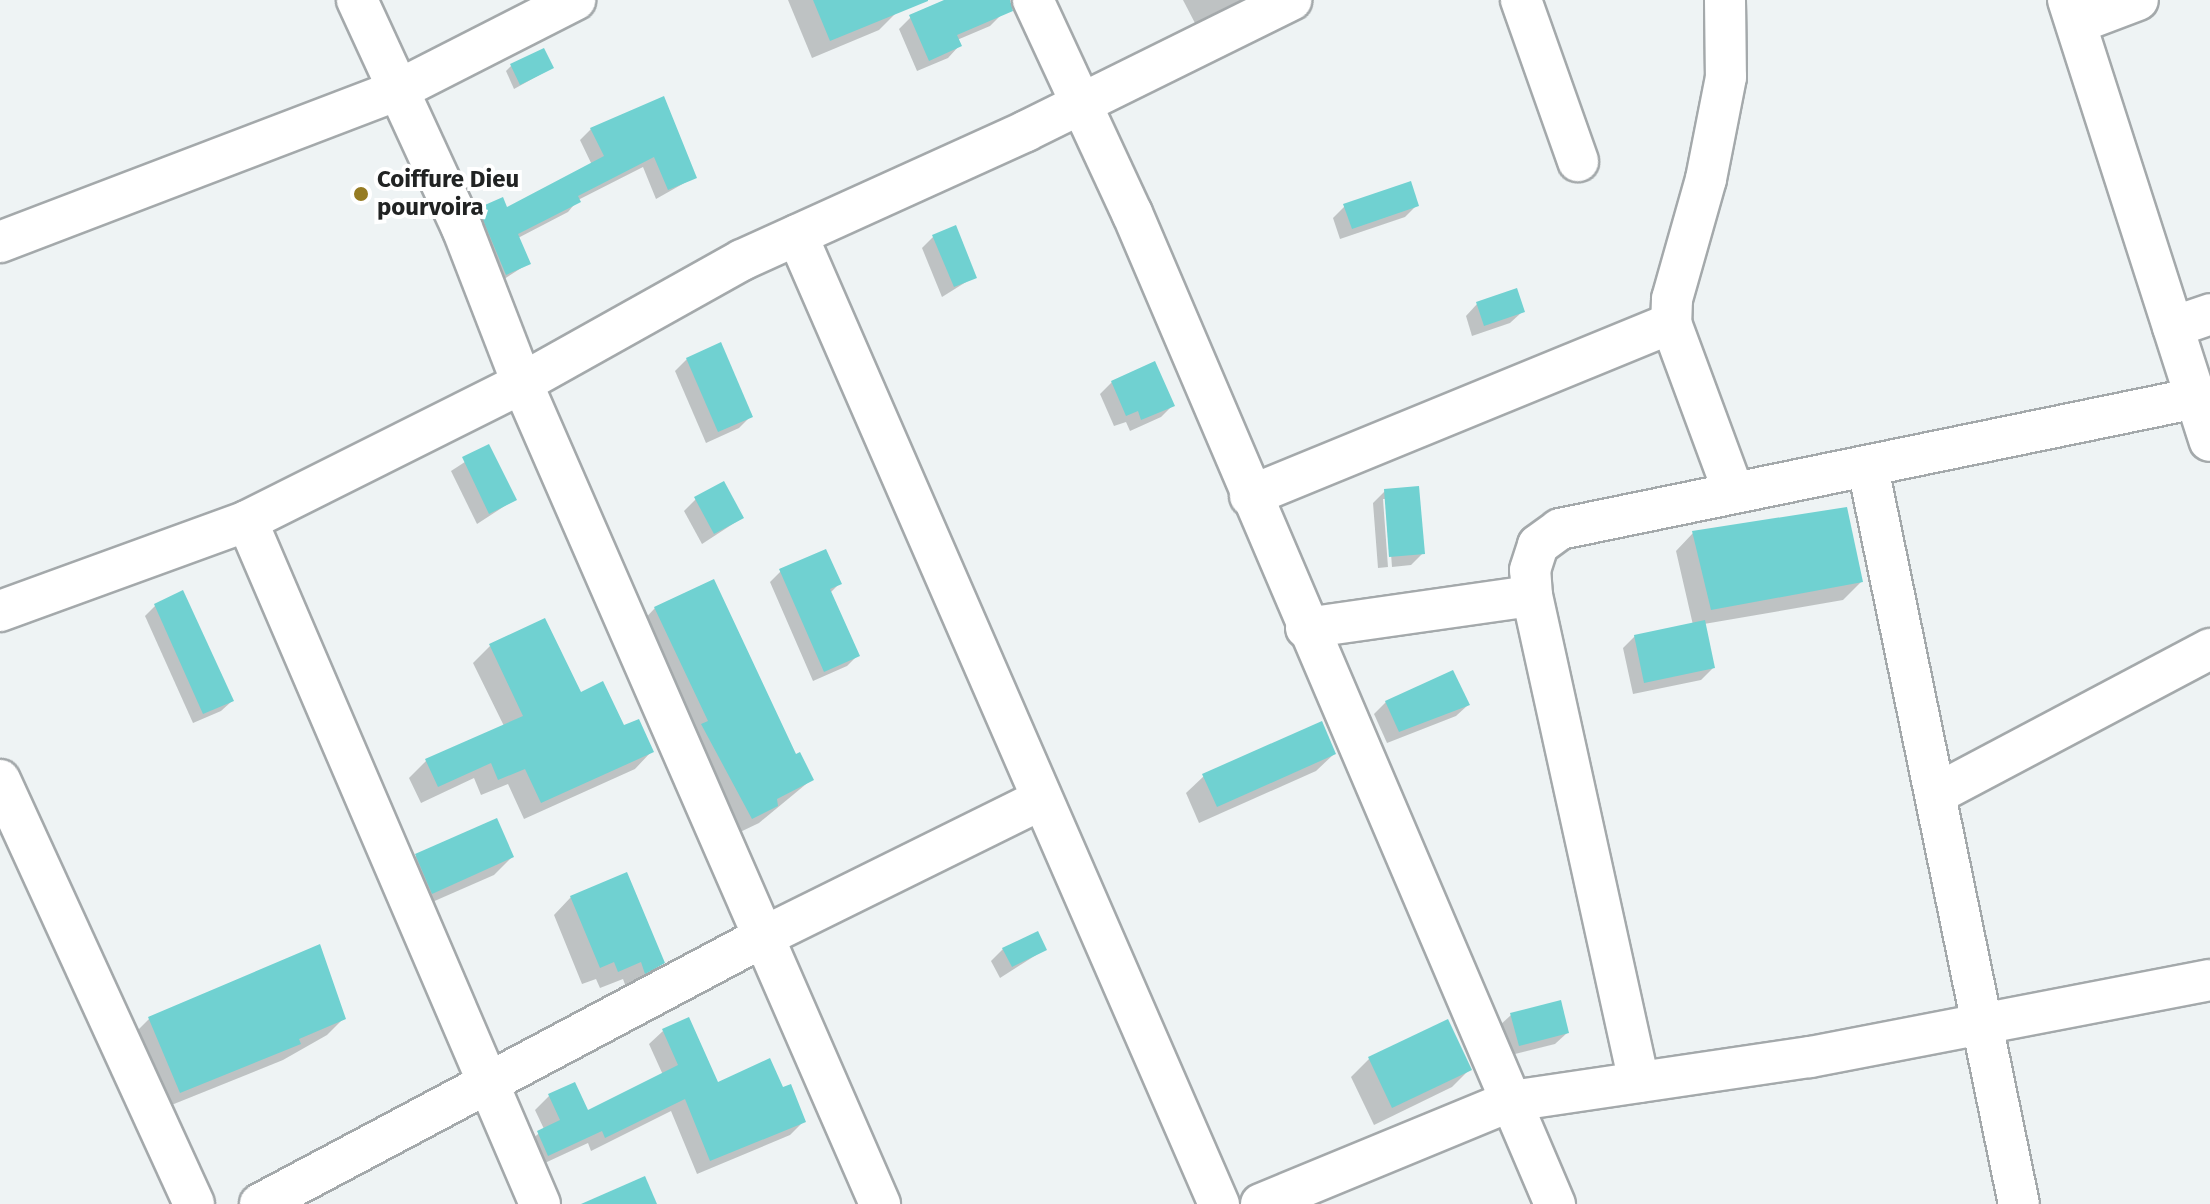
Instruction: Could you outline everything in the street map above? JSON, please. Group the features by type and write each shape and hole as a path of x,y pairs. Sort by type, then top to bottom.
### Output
{"street":[{"path":"357,0 462,228 522,383 880,1204"},
{"path":"0,242 398,90 575,0"},
{"path":"1033,0 1079,105 1132,213 1306,628 1555,1204"},
{"path":"0,611 247,521 522,383 671,297 797,235 1079,105 1291,0"},
{"path":"1521,0 1578,161"},
{"path":"1725,0 1726,77 1706,179 1672,299 1671,323 1734,493"},
{"path":"2138,0 2073,11 2210,441"},
{"path":"797,235 1040,800 1219,1204"},
{"path":"2173,327 2210,314"},
{"path":"1250,496 1671,323"},
{"path":"1639,1082 1532,596 1530,570 1538,545 1560,529 2196,398"},
{"path":"1868,468 2019,1204"},
{"path":"247,521 540,1204"},
{"path":"1306,628 1532,596"},
{"path":"1936,794 2210,649"},
{"path":"0,780 194,1204"},
{"path":"260,1204 763,937 1040,800"},
{"path":"1261,1204 1511,1101 1982,1024 2210,980"}],"building":[{"path":"813,0 928,0 928,1 830,41"},
{"path":"944,0 1010,0 1013,11 957,35 962,46 929,61 909,15"},
{"path":"544,48 554,68 520,85 510,64"},
{"path":"664,96 697,178 668,190 654,157 578,196 581,202 518,234 531,264 506,275 478,208 503,197 507,207 604,156 590,128"},
{"path":"1411,181 1419,206 1352,229 1343,204"},
{"path":"956,225 977,278 954,287 932,235"},
{"path":"1517,288 1525,312 1484,326 1476,302"},
{"path":"721,342 753,417 718,432 686,358"},
{"path":"1155,361 1175,406 1141,420 1138,411 1126,416 1111,381"},
{"path":"489,444 517,500 489,514 462,457"},
{"path":"724,481 744,518 714,534 694,497"},
{"path":"1419,486 1425,554 1389,557 1384,489"},
{"path":"1847,507 1863,582 1711,610 1692,531"},
{"path":"826,549 842,584 830,589 860,656 824,672 779,569"},
{"path":"714,579 796,754 800,752 814,780 777,799 778,806 752,819 701,724 708,721 654,607"},
{"path":"183,590 234,701 203,714 154,604"},
{"path":"545,618 581,692 603,681 624,725 639,719 654,752 541,803 525,769 498,780 491,763 438,787 425,759 523,716 489,644"},
{"path":"1705,620 1715,668 1644,683 1634,635"},
{"path":"1453,670 1470,705 1399,732 1385,701"},
{"path":"1322,721 1336,754 1217,807 1202,774"},
{"path":"497,818 514,857 432,894 415,854"},
{"path":"627,872 665,963 645,974 641,962 618,972 614,962 600,968 570,896"},
{"path":"1038,931 1047,950 1012,967 1002,948"},
{"path":"320,944 346,1019 299,1039 301,1044 180,1093 148,1017"},
{"path":"1561,1000 1569,1033 1519,1046 1510,1013"},
{"path":"689,1017 718,1082 770,1058 783,1087 791,1084 806,1122 710,1161 685,1099 605,1138 602,1131 548,1156 537,1131 560,1120 548,1094 575,1082 588,1110 678,1065 662,1029"},
{"path":"1448,1019 1472,1070 1392,1108 1368,1057"},
{"path":"645,1176 657,1204 581,1204"}],"place":[{"name":"Coiffure Dieu pourvoira","path":"361,194"}]}
